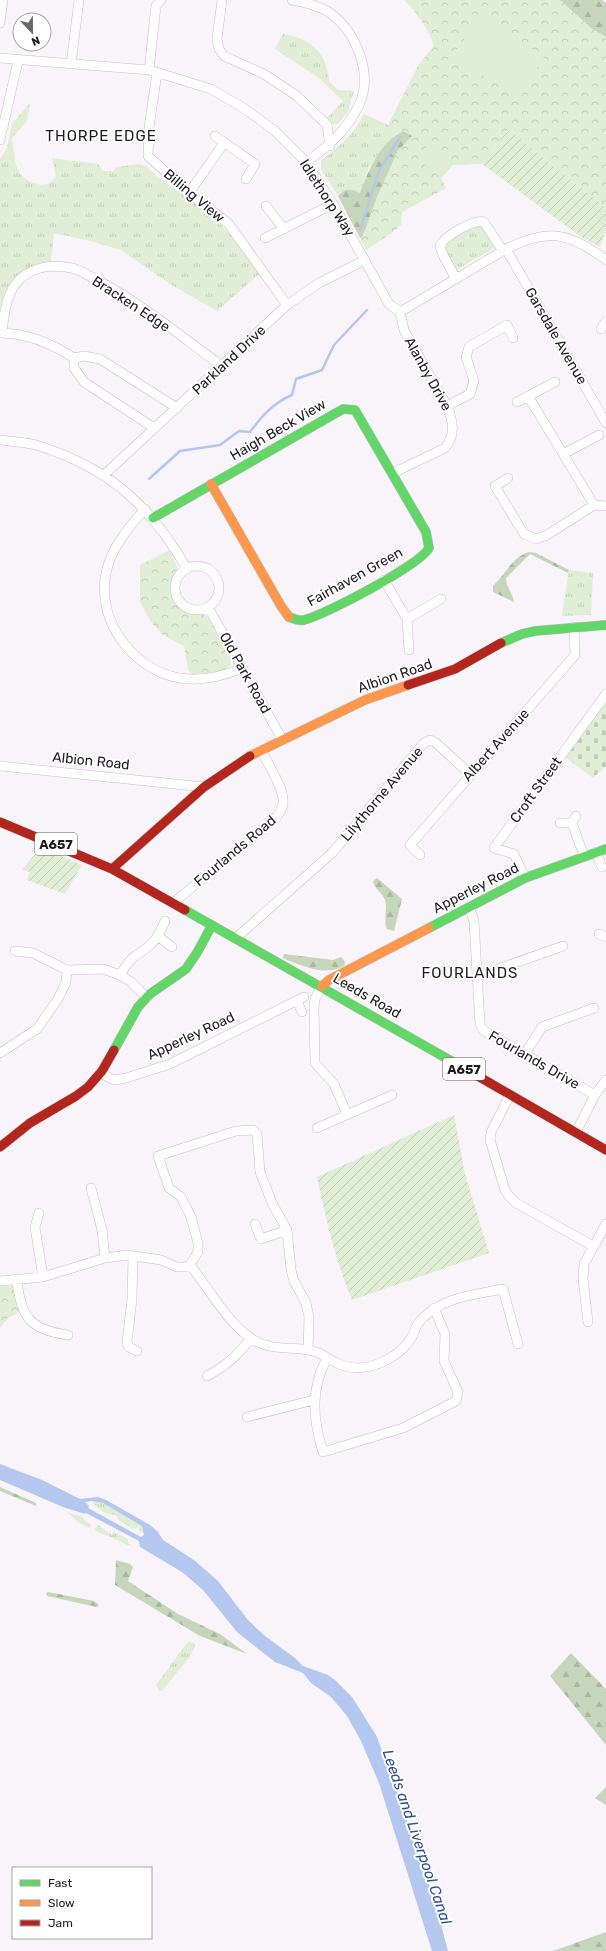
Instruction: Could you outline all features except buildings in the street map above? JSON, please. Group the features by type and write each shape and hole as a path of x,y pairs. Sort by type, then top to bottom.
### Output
{"street":[{"path":"0,17 3,0"},
{"path":"72,64 79,0"},
{"path":"153,72 156,6 161,0"},
{"path":"222,0 217,39 219,49 224,56 264,74 297,96 327,125 330,146"},
{"path":"292,0 309,3 326,11 339,21 351,34 363,67 364,86 360,104 345,129 330,146 306,162"},
{"name":"Idlethorp Way","path":"0,58 18,61 72,64 153,72 210,89 242,107 274,130 306,162 333,204 389,304 400,312"},
{"path":"0,140 18,61"},
{"name":"Billing View","path":"153,72 148,156 189,193 228,223 287,305"},
{"path":"215,136 255,164 246,179"},
{"path":"189,193 224,143"},
{"path":"265,238 333,204"},
{"path":"266,206 284,229"},
{"name":"Garsdale Avenue","path":"456,278 443,255 440,246 445,239 472,223 480,221 484,222 505,250 606,423"},
{"path":"400,312 505,250 520,242 542,235 559,235 574,241 606,260"},
{"name":"Parkland Drive","path":"104,475 287,305 319,283 365,260"},
{"name":"Bracken Edge","path":"1,333 4,312 11,293 20,279 34,269 54,266 73,269 113,288 222,366"},
{"name":"Alanby Drive","path":"393,473 446,448 452,440 453,429 447,406 404,330 400,312"},
{"path":"447,406 470,394 474,381 466,357 469,347 507,325 514,338"},
{"path":"1,333 31,337 52,345 74,358 84,356 100,359 177,408"},
{"path":"74,358 74,368 84,382 154,428"},
{"path":"517,402 555,382"},
{"path":"528,396 594,505"},
{"name":"Haigh Beck View","path":"153,518 343,410 355,410 393,473"},
{"path":"563,454 599,435"},
{"path":"0,440 38,445 76,460 104,475 129,493 153,518 187,569"},
{"name":"Fairhaven Green","path":"211,484 245,545 290,618 303,620 315,617 384,580 412,563 427,551 429,547 426,532 393,473"},
{"path":"508,478 495,486 524,534 536,539 547,535 594,505 606,506"},
{"path":"145,509 119,541 106,574 107,608 113,627 134,655 147,666 165,674 189,679 207,678 226,675 242,668"},
{"path":"201,566 208,568 217,579 218,592 213,603 208,607 193,609 180,602 177,595 177,580 187,569 201,566"},
{"path":"384,580 406,619 409,650"},
{"path":"406,619 440,599"},
{"name":"Old Park Road","path":"208,607 282,738"},
{"name":"Albion Road","path":"112,869 204,787 247,757 282,738 365,700 421,682 455,669 501,643 522,634 535,630 606,625"},
{"name":"Albert Avenue","path":"420,855 410,845 470,774 575,655 574,627"},
{"name":"Croft Street","path":"525,878 514,854 494,848 606,694"},
{"name":"Lilythorne Avenue","path":"236,938 332,853 424,743 430,740 436,743 470,774"},
{"name":"Fourlands Road","path":"174,903 276,818 282,809 283,800 281,791 261,750"},
{"name":"Albion Road","path":"0,766 204,787"},
{"path":"560,823 574,820 584,856"},
{"name":"A657","path":"0,822 66,848 112,869"},
{"name":"Apperley Road","path":"322,986 329,980 525,878 606,849"},
{"path":"596,852 602,867"},
{"name":"Leeds Road","path":"112,869 322,986 606,1150"},
{"name":"Fourlands Drive","path":"469,906 474,921 480,1024 483,1030 594,1095 576,1132"},
{"path":"120,975 133,957 144,951 159,936 165,921"},
{"path":"0,1147 40,1116 84,1091 100,1073 124,1028 146,998 181,974 191,964 212,925"},
{"path":"159,936 172,947"},
{"path":"478,976 563,946"},
{"path":"15,951 33,952 67,970 103,969 120,975 132,982 146,998"},
{"path":"0,1053 37,1029 58,999 66,982 67,970"},
{"path":"322,986 315,999 314,1007 315,1063 334,1084 347,1114"},
{"name":"Apperley Road","path":"100,1073 114,1080 126,1078 170,1064 300,999 302,1012"},
{"path":"524,1055 537,1032 542,1027 594,1008"},
{"path":"594,1095 606,1080"},
{"path":"317,1128 392,1095"},
{"path":"510,1095 491,1132 490,1140 509,1196 516,1203 593,1246"},
{"path":"0,1281 17,1281 42,1277 105,1258 133,1256 161,1260 177,1267 190,1265 198,1252 198,1243 191,1217 181,1197 169,1188 158,1156 236,1131 253,1130 257,1134 260,1172 272,1203 287,1230 291,1270 294,1281 306,1303 309,1317 308,1349"},
{"path":"91,1188 102,1230 105,1258"},
{"path":"39,1213 35,1227 42,1277"},
{"path":"255,1224 261,1239 287,1230"},
{"path":"588,1322 583,1279 584,1264 606,1224"},
{"path":"133,1256 132,1299 127,1342 129,1347 137,1351"},
{"path":"190,1265 237,1327 251,1338 268,1346 308,1349 347,1368 357,1368 389,1359 403,1349 413,1336 419,1322 434,1308 462,1298 503,1290 518,1344"},
{"path":"17,1281 23,1311 33,1323 44,1330 68,1335"},
{"path":"327,1358 320,1370 314,1400 315,1422 323,1452 403,1428 456,1401 458,1392 444,1361 445,1334 434,1308"},
{"path":"207,1376 236,1358 251,1338"},
{"path":"247,1417 314,1400"}],"green space":[{"path":"404,0 556,0 561,1 592,29 606,37 606,208 508,129 482,164 453,165 441,178 446,188 402,212 401,225 392,233 366,250 360,238 363,236 378,195 398,151 412,136 404,131 395,135 388,125 419,64 434,46 422,22"},
{"path":"556,0 602,0 606,3 606,37 592,29 561,1"},
{"path":"480,15 544,57 518,98 453,56"},
{"path":"283,34 302,39 316,48 325,62 329,81 338,90 354,91 348,112 338,124 332,124 325,120 343,101 319,78 275,49"},
{"path":"30,103 27,121 12,138 15,160 19,172 23,177 37,184 45,185 49,183 56,177 52,158 98,164 103,171 114,171 116,167 139,164 146,166 162,181 189,198 216,219 232,237 259,274 217,311 170,284 121,250 91,241 54,233 51,261 40,263 16,276 6,290 2,299 0,310 0,159 7,148 12,124"},
{"path":"364,114 388,125 395,135 369,167 360,193 348,189 343,191 338,196 321,169 321,161 339,146 350,134"},
{"path":"508,129 606,208 606,230 600,247 580,236 482,164"},
{"path":"404,131 413,136 398,151 378,195 363,236 360,238 338,196 343,191 348,190 353,190 360,193 376,157 389,141"},
{"path":"428,145 453,164 441,178 418,159"},
{"path":"480,226 484,228 496,247 456,270 446,251 445,244 466,230"},
{"path":"170,550 177,567 173,598 186,612 203,614 208,618 231,659 231,665 218,672 194,676 188,670 184,646 163,635 151,622 140,602 140,565"},
{"path":"529,552 536,553 569,570 568,573 530,554 506,578 514,602 493,592 493,586 514,562 523,554"},
{"path":"569,570 593,573 591,615 562,616"},
{"path":"606,702 606,766 593,778 565,757"},
{"path":"41,847 82,865 65,894 27,880 30,872 22,870"},
{"path":"377,878 402,899 394,931 387,929 385,922 385,900 373,881"},
{"path":"284,954 333,960 341,957 345,962 344,966 337,969 323,970 308,968 287,960 283,958"},
{"path":"454,1115 465,1174 489,1253 352,1300 336,1255 317,1177"},
{"path":"0,1286 15,1286 21,1311 8,1318 0,1328"},
{"path":"0,1487 36,1503 36,1506 0,1491"},
{"path":"93,1501 103,1503 138,1523 142,1526 145,1533 139,1531 139,1527 133,1529 117,1519 117,1515 109,1514 100,1510 92,1503"},
{"path":"67,1512 83,1517 85,1521 92,1525 90,1528 79,1523"},
{"path":"98,1525 112,1535 114,1532 128,1539 128,1543 133,1547 94,1530"},
{"path":"116,1560 130,1564 133,1567 128,1581 178,1614 220,1634 247,1654 200,1636 115,1585"},
{"path":"48,1592 94,1601 99,1605 97,1607 47,1596 46,1593"},
{"path":"189,1642 194,1643 195,1647 188,1659 162,1691 159,1691 156,1685"},
{"path":"571,1653 606,1689 606,1745 550,1676"},
{"path":"606,1787 606,1805 595,1798"},
{"path":"606,1932 606,1951 553,1951"}],"water":[{"path":"0,1464 42,1480 80,1499 98,1497 106,1500 150,1525 158,1532 163,1540 194,1560 218,1581 248,1620 265,1636 295,1658 303,1666 328,1675 352,1697 376,1735 390,1770 435,1902 448,1951 432,1951 379,1783 361,1741 347,1716 331,1697 311,1683 303,1673 275,1662 237,1632 203,1590 182,1572 140,1547 139,1541 86,1513 85,1514 63,1507 0,1480","holes":["92,1501 103,1503 142,1526 144,1535 141,1537 88,1508 89,1506 85,1502"]}],"waterway":[{"path":"360,230 379,171 400,137"},
{"path":"149,479 180,451 220,445 239,431 250,432 268,410 292,395 296,379 322,370 334,345 367,310"}],"traffic: fast":[{"path":"153,518 343,409 355,410 426,532 429,548 422,556 409,566 350,600 304,620 289,617"},
{"path":"501,643 522,634 535,631 606,625"},
{"path":"429,928 525,878 606,849"},
{"path":"185,910 476,1075"},
{"path":"114,1050 138,1007 150,994 186,969 212,925"}],"traffic: slow":[{"path":"211,484 281,606 289,617"},
{"path":"250,756 365,700 408,685"},
{"path":"322,986 329,980 429,928"}],"traffic: jam":[{"path":"408,685 455,669 501,643"},
{"path":"112,869 204,787 250,756"},
{"path":"0,822 112,869 185,910"},
{"path":"0,1147 30,1123 76,1096 88,1087 102,1071 114,1050"},
{"path":"476,1075 606,1150"}],"district":[{"name":"THORPE EDGE","path":"101,136"},
{"name":"FOURLANDS","path":"470,973"}],"water label":[{"name":"Leeds and Liverpool Canal","path":"417,1837"}]}
